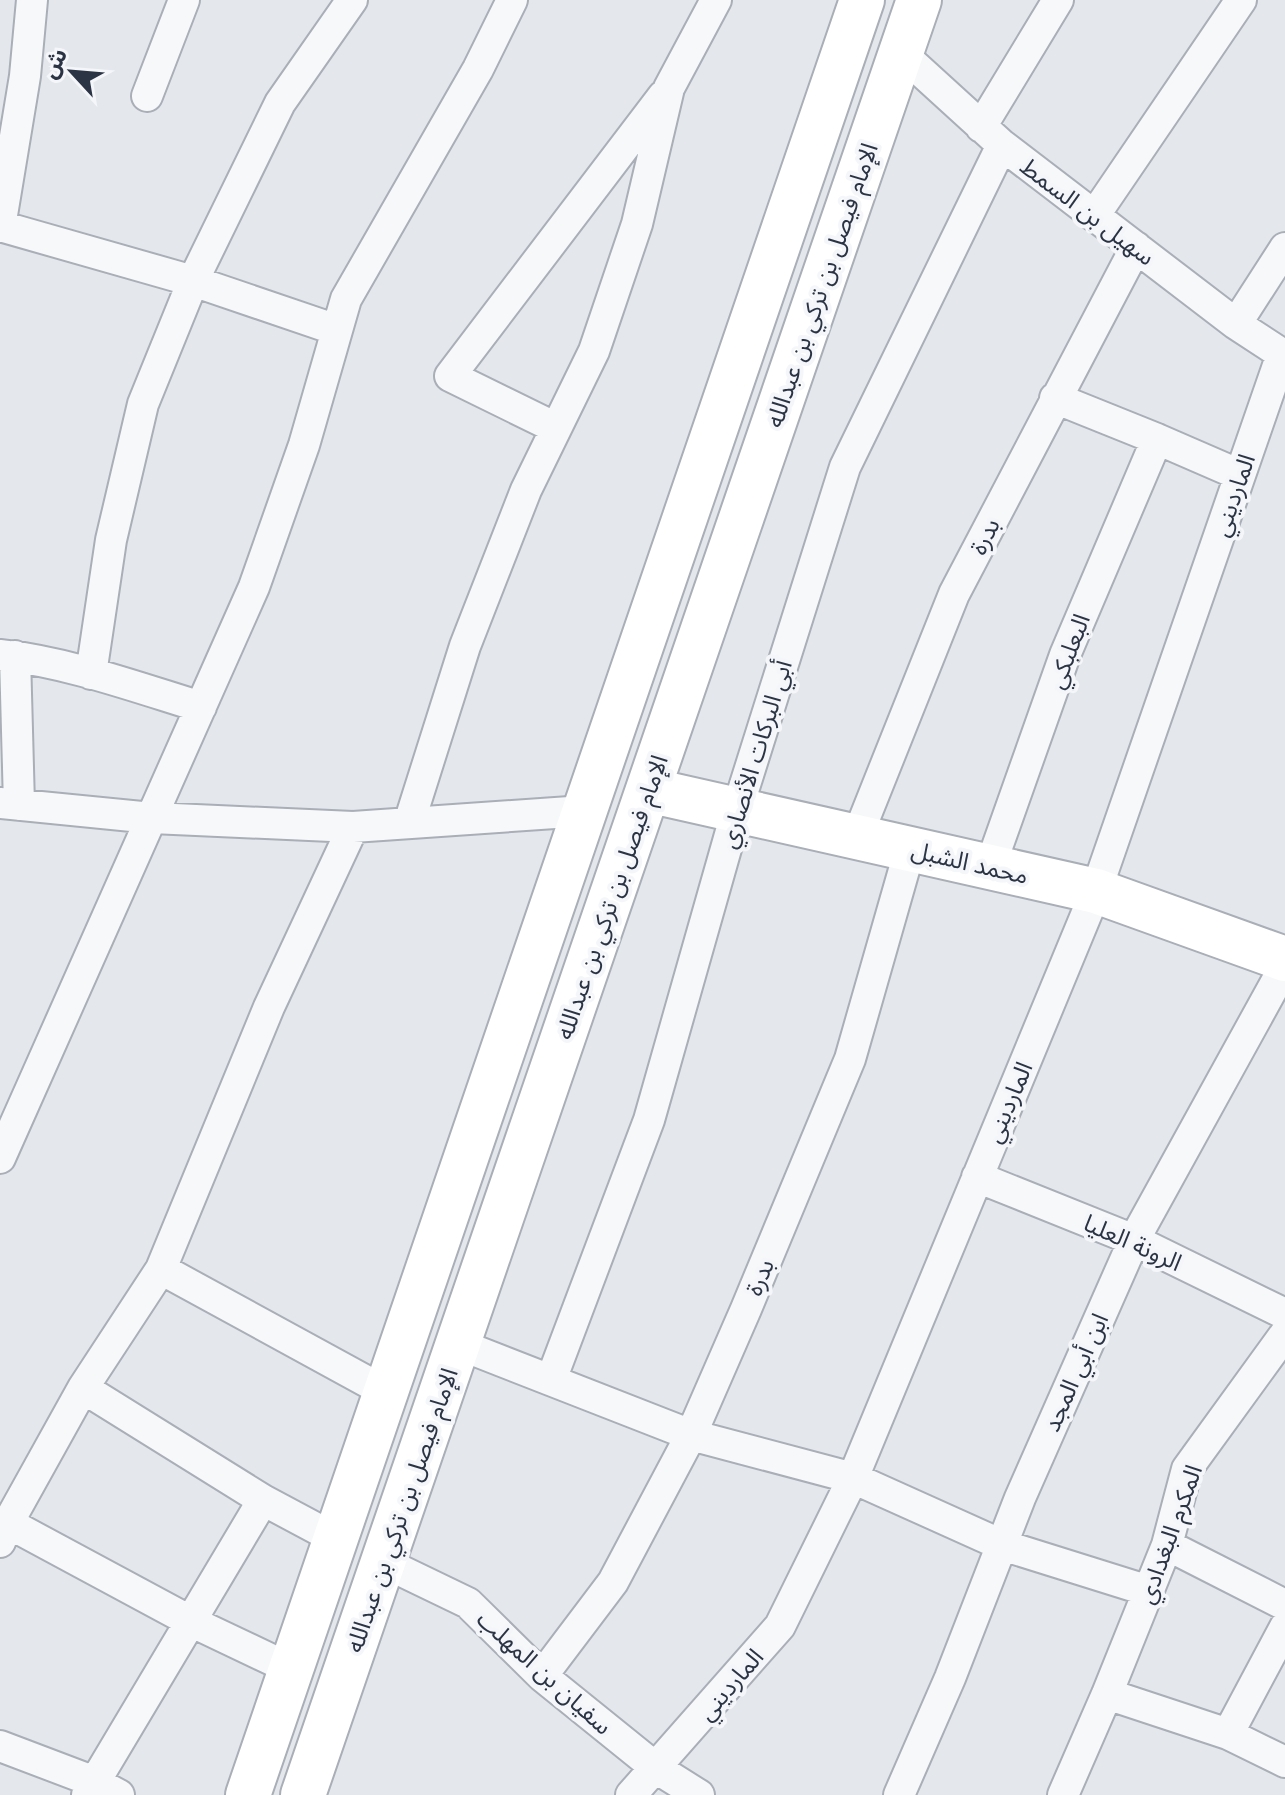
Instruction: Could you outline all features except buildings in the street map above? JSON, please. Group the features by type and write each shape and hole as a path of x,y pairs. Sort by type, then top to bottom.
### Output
{"main road":[{"name":"الإمام فيصل بن تركي بن عبدالله","path":"303,1795 919,0"},
{"path":"248,1795 856,2"},
{"name":"محمد الشبل","path":"648,790 1096,891 1285,959"}],"street":[{"path":"32,0 25,76 0,227 193,281 337,330"},
{"path":"147,96 184,0"},
{"path":"91,674 111,540 143,404 193,281 280,103 352,0"},
{"path":"0,1158 254,587 304,445 346,299 478,69 512,0"},
{"path":"556,428 450,376 669,88 716,0"},
{"name":"أبي البركات الأنصاري","path":"551,1380 649,1120 737,810 845,467 992,136 1058,0"},
{"path":"1094,216 1241,0"},
{"name":"سهيل بن السمط","path":"901,53 992,136 1236,324 1284,355"},
{"path":"409,823 465,646 526,490 594,351 637,224 669,88"},
{"name":"بدرة","path":"857,837 954,594 1136,247"},
{"path":"1236,324 1285,248"},
{"name":"المارديني","path":"631,1795 780,1626 853,1478 1096,891 1284,355"},
{"path":"1055,398 1240,475"},
{"name":"البعلبكي","path":"990,867 1065,655 1157,439"},
{"path":"201,707 91,674 8,656 10,804 152,818 353,827 584,811"},
{"path":"291,1669 4,1532 83,1388 161,1269 269,1007 353,827"},
{"name":"بدرة","path":"542,1676 613,1582 691,1435 850,1059 910,849"},
{"name":"ابن أبي المجد","path":"899,1795 950,1678 1026,1484 1134,1240 1285,966"},
{"name":"الرونة العليا","path":"977,1177 1134,1240 1285,1314"},
{"path":"161,1269 386,1392"},
{"name":"المكرم البغدادي","path":"1063,1795 1167,1545 1187,1469 1285,1334"},
{"path":"458,1344 691,1435 853,1478 1002,1545 1149,1591"},
{"path":"83,1388 263,1500 336,1539"},
{"path":"0,1746 100,1791 190,1621 263,1500"},
{"path":"1167,1545 1285,1605"},
{"name":"سفيان بن المهلب","path":"383,1562 468,1603 542,1676 656,1768 699,1795"},
{"path":"1228,1734 1285,1627"},
{"path":"1107,1694 1228,1734 1285,1762"}]}
